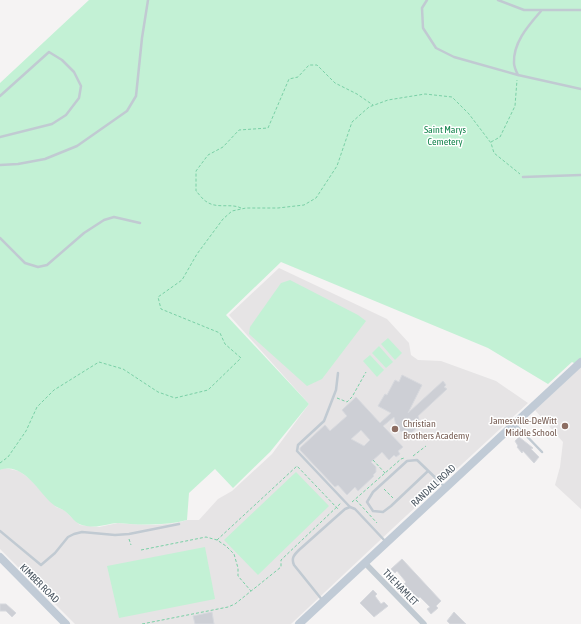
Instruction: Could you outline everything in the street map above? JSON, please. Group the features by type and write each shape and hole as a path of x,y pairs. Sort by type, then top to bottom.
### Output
{"street":[{"name":"RANDALL ROAD","path":"299,624 581,362"},
{"name":"KIMBER ROAD","path":"0,557 66,624"},
{"name":"THE HAMLET","path":"365,563 424,624"}],"lane":[{"path":"0,165 45,160 77,146 127,111 136,96 142,38 148,0"},
{"path":"427,0 422,8 423,28 436,48 454,58 518,75 581,89"},
{"path":"498,0 524,10 581,10"},
{"path":"518,75 513,63 516,48 524,32 541,11"},
{"path":"0,96 49,52 62,60 74,72 81,86 79,98 66,115 52,124 0,138"},
{"path":"523,177 581,175"},
{"path":"0,238 25,263 38,267 47,265 84,233 104,220 114,217 140,224"},
{"path":"338,372 333,396 324,421 298,445 297,451 350,508"},
{"path":"514,424 542,452"},
{"path":"428,471 383,512 373,511 367,502 373,492 380,485 407,462 418,460 445,487"},
{"path":"324,601 300,574 292,561 294,556 341,512 350,508 355,509 387,542"},
{"path":"0,531 41,565 55,553 68,537 74,534 82,532 128,534 180,524"}],"path":[{"path":"242,208 237,206 218,206 207,203 196,191 196,171 208,155 223,147 239,130 268,128 288,79 298,77 309,65 317,65 335,83 357,94 373,105"},
{"path":"491,143 500,137 515,106 518,75"},
{"path":"0,463 8,457 26,431 37,407 54,390 99,362 123,369 158,392 175,398 208,390 241,358 225,344 220,333 161,309 158,297 182,280 197,254 223,219 232,211 242,208 278,208 304,205 316,198 337,166 352,122 369,107 388,100 424,94 452,97 469,114 491,143 494,153 523,177"},
{"path":"333,396 347,402 352,397 366,372"},
{"path":"142,624 228,607 235,604 281,567 281,560 341,502 353,502 401,459 415,455 426,446"},
{"path":"373,460 385,473"},
{"path":"217,540 297,466 341,512"},
{"path":"380,485 396,501"},
{"path":"356,500 377,524"},
{"path":"128,534 131,545"},
{"path":"142,550 206,537 217,540 234,554 238,568 238,576 251,591"}],"shaded area":[{"name":"Christian Brothers Academy","path":"279,268 387,319 409,343 411,355 418,360 441,361 496,381 528,403 291,624 75,624 0,549 0,470 5,468 19,471 30,479 56,507 64,510 80,525 99,527 118,523 156,525 176,523 187,520 199,520 218,499 232,491 272,454 309,404 229,315"},
{"name":"Jamesville-DeWitt Middle School","path":"581,367 581,509 555,485 560,467 563,442 535,410"}],"green space":[{"name":"Saint Marys Cemetery","path":"89,0 581,0 581,362 578,365 572,362 548,384 488,348 281,262 226,315 309,404 270,452 233,488 215,469 189,493 187,520 159,524 118,523 92,527 76,522 65,511 55,506 24,474 9,468 0,470 0,83"},
{"path":"290,280 358,315 366,321 322,379 307,386 249,334 250,327 281,283"},
{"path":"388,338 402,353 395,360 381,344"},
{"path":"379,346 393,362 386,368 372,353"},
{"path":"370,355 384,370 377,377 363,361"},
{"path":"296,472 329,506 258,575 224,540"},
{"path":"205,547 215,599 119,618 107,566"}],"building":[{"path":"402,375 422,385 408,413 443,381 446,385 444,387 447,389 418,416 420,425 410,434 397,430 394,417 383,426 403,447 398,451 400,454 396,457 394,455 389,460 382,452 371,462 376,467 374,476 358,491 355,487 347,495 338,485 335,487 300,450 300,448 325,425 330,431 347,416 342,410 356,397 380,423 391,413 378,406 385,394 387,395 395,380 399,382","holes":["361,430 370,440 364,446 351,439"]},
{"path":"519,437 533,448 531,449 539,457 534,463 517,447 518,446 515,441"},
{"path":"402,559 441,601 436,606 438,608 431,614 427,609 430,607 420,597 418,598 408,589 404,584 406,582 397,571 395,573 391,569"},
{"path":"373,590 377,594 375,596 381,604 384,602 388,606 374,617 360,603"},
{"path":"0,604 6,604 16,613 12,617 6,611 0,611"},
{"path":"212,612 214,624 195,624 193,616"},
{"path":"454,612 466,624 450,624 447,621"}],"place":[{"name":"Jamesville-DeWitt Middle School","path":"565,426"},
{"name":"Christian Brothers Academy","path":"395,429"}]}
